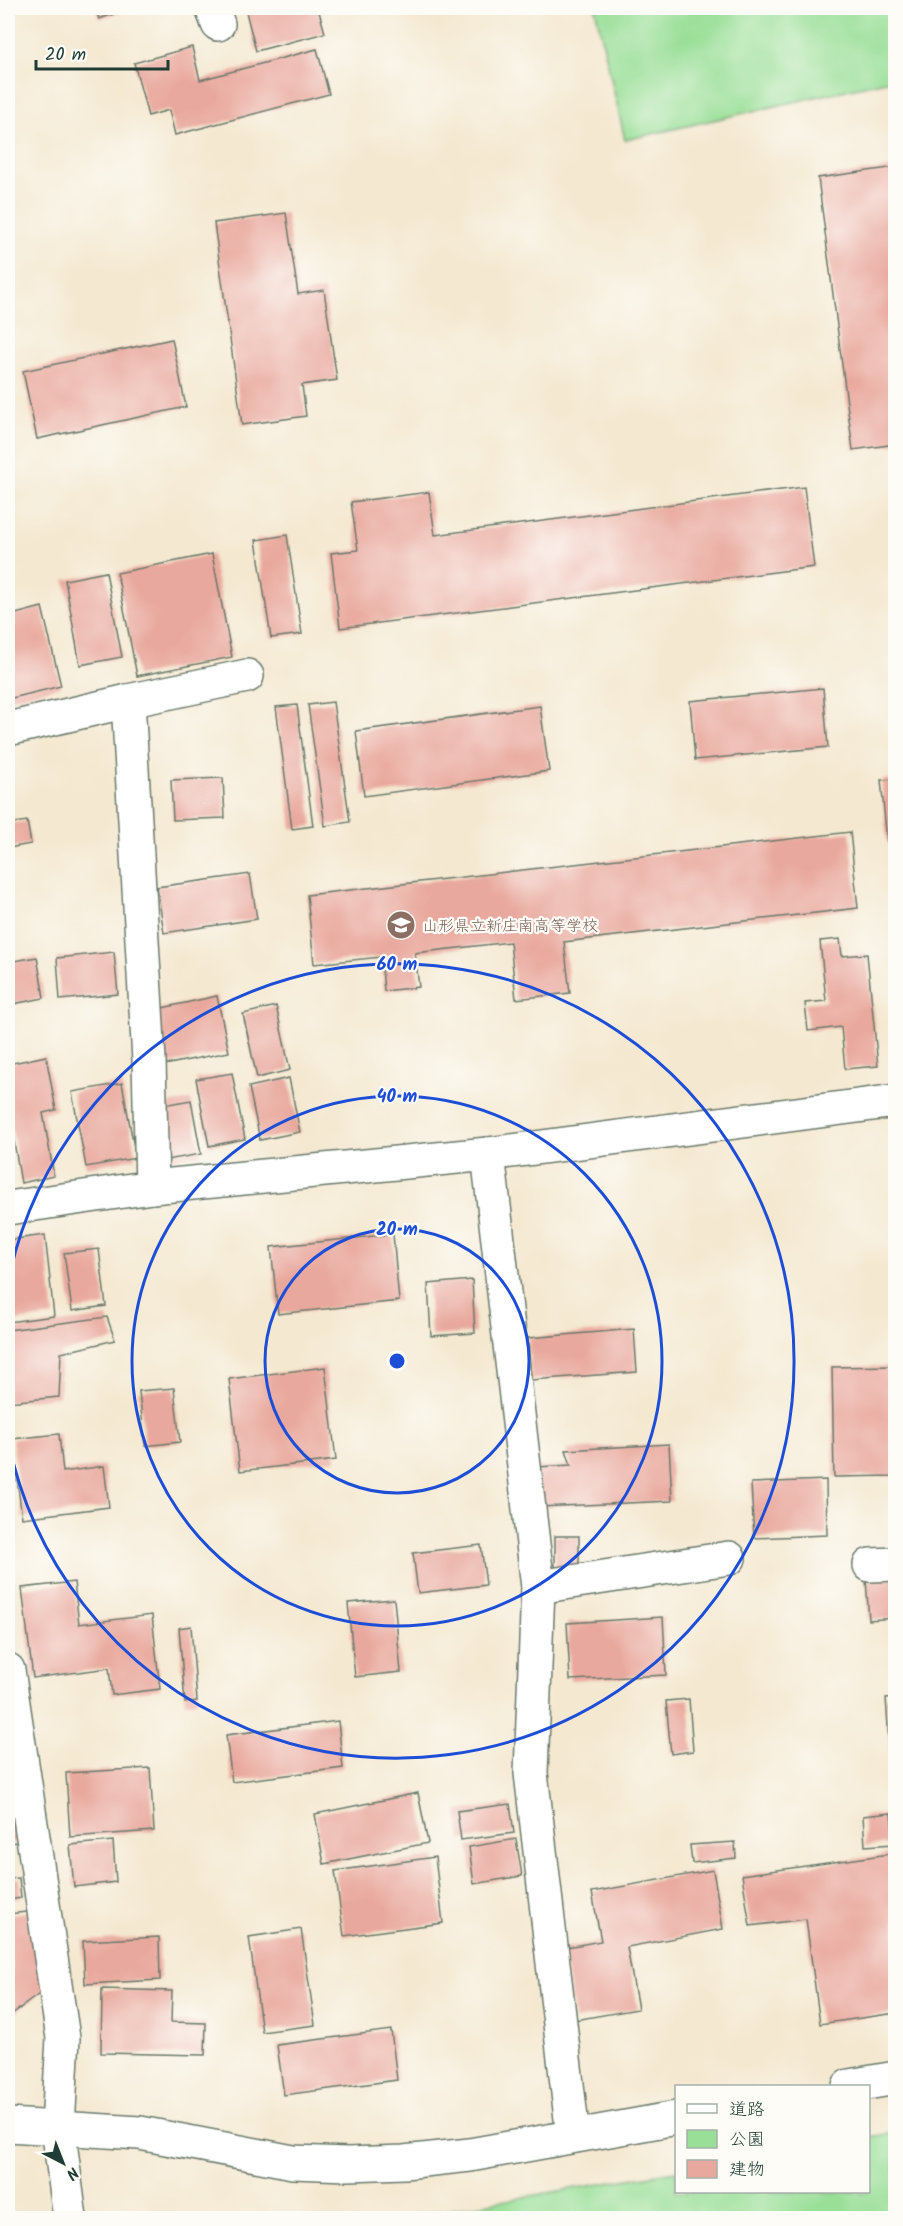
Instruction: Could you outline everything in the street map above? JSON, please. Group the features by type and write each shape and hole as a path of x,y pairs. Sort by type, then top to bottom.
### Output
{"street":[{"path":"8,729 128,700 247,676"},
{"path":"128,700 149,1060 152,1187"},
{"path":"8,1208 152,1187 488,1154 896,1101"},
{"path":"488,1154 538,1587 531,1773 573,2136"},
{"path":"538,1587 729,1558"},
{"path":"8,1670 63,2038 58,2127 70,2218"},
{"path":"855,2085 896,2078"},
{"path":"8,2125 140,2133 293,2162 348,2164 404,2162 459,2156 675,2118"}],"green space":[{"path":"595,8 895,8 895,79 625,140"},
{"path":"895,2133 895,2218 414,2218 413,2216 675,2171 675,2193 870,2193 870,2137"}],"building":[{"path":"95,8 131,8 99,19"},
{"path":"245,8 318,8 325,33 256,51"},
{"path":"192,47 200,80 317,49 329,94 175,135 169,110 148,116 134,63"},
{"path":"896,167 896,444 853,450 818,178"},
{"path":"286,213 298,294 324,290 337,380 302,385 306,416 242,425 214,223"},
{"path":"172,339 186,407 37,439 23,371"},
{"path":"804,487 814,567 340,628 331,553 358,550 351,502 429,492 435,535"},
{"path":"287,535 302,634 271,638 256,540"},
{"path":"212,554 232,657 137,676 117,573"},
{"path":"106,572 122,657 80,665 65,580"},
{"path":"42,607 61,686 8,699 8,616"},
{"path":"823,688 828,747 695,760 690,701"},
{"path":"333,702 350,822 325,826 308,705"},
{"path":"297,705 313,826 292,829 276,707"},
{"path":"540,706 549,771 364,796 356,731"},
{"path":"223,778 225,818 173,820 171,780"},
{"path":"896,779 896,842 887,842 881,780"},
{"path":"27,821 31,844 8,848 8,824"},
{"path":"850,832 858,908 564,942 570,993 516,999 510,942 415,953 419,987 384,991 381,957 314,964 307,895"},
{"path":"250,874 257,919 164,933 157,887"},
{"path":"840,939 842,956 867,954 878,1066 845,1069 841,1027 808,1031 805,1003 826,1001 820,941"},
{"path":"114,952 118,994 60,1000 57,958"},
{"path":"37,957 44,998 8,1005 8,962"},
{"path":"217,996 229,1052 164,1065 153,1010"},
{"path":"276,1006 290,1070 257,1078 243,1014"},
{"path":"46,1056 56,1110 43,1113 54,1176 21,1183 8,1106 8,1064"},
{"path":"232,1073 245,1139 209,1146 196,1079"},
{"path":"289,1078 300,1132 260,1140 249,1087"},
{"path":"122,1083 136,1158 86,1167 72,1092"},
{"path":"191,1100 201,1154 167,1160 157,1106"},
{"path":"393,1234 399,1301 278,1314 271,1247"},
{"path":"45,1235 54,1316 8,1322 8,1240"},
{"path":"99,1249 106,1306 72,1311 64,1253"},
{"path":"472,1280 475,1333 431,1336 428,1284"},
{"path":"107,1317 115,1340 61,1353 59,1397 8,1402 8,1330"},
{"path":"634,1329 637,1372 531,1380 528,1338"},
{"path":"896,1366 896,1476 834,1477 832,1367"},
{"path":"325,1367 336,1460 240,1471 229,1379"},
{"path":"174,1388 180,1442 145,1446 139,1391"},
{"path":"59,1434 63,1472 104,1466 109,1507 22,1518 12,1439"},
{"path":"669,1444 672,1501 539,1507 537,1467 571,1465 566,1450"},
{"path":"826,1480 827,1535 754,1538 751,1483"},
{"path":"555,1536 579,1536 579,1568 555,1568"},
{"path":"481,1545 486,1585 418,1593 413,1553"},
{"path":"896,1577 896,1618 869,1620 866,1580"},
{"path":"74,1582 79,1624 152,1615 160,1689 112,1695 109,1668 33,1678 22,1588"},
{"path":"394,1599 401,1672 355,1677 348,1603"},
{"path":"663,1617 666,1675 570,1680 567,1623"},
{"path":"191,1626 197,1701 185,1703 179,1628"},
{"path":"896,1697 896,1797 893,1798 886,1698"},
{"path":"689,1699 693,1751 671,1754 666,1701"},
{"path":"338,1721 343,1768 232,1782 226,1735"},
{"path":"150,1768 154,1831 70,1837 66,1773"},
{"path":"418,1793 428,1843 324,1864 315,1814"},
{"path":"510,1804 514,1833 461,1840 457,1811"},
{"path":"891,1813 894,1844 865,1846 863,1816"},
{"path":"8,1824 17,1824 18,1842 8,1843"},
{"path":"516,1839 522,1876 474,1884 469,1847"},
{"path":"113,1841 116,1882 74,1887 70,1845"},
{"path":"735,1842 736,1858 692,1863 690,1845"},
{"path":"889,1854 893,1882 896,1881 896,2013 820,2024 806,1919 750,1926 742,1875"},
{"path":"435,1857 443,1923 344,1936 335,1871"},
{"path":"713,1870 723,1929 627,1947 638,2009 575,2020 562,1948 601,1941 592,1892"},
{"path":"19,1878 21,1898 8,1900 8,1879"},
{"path":"36,1911 46,1989 8,2017 8,1914"},
{"path":"301,1929 315,2025 262,2032 249,1937"},
{"path":"159,1937 160,1980 85,1984 83,1941"},
{"path":"102,1989 172,1991 171,2022 206,2023 205,2055 101,2053"},
{"path":"391,2030 397,2080 284,2095 277,2045"}],"place":[{"name":"山形県立新庄南高等学校","path":"401,925"}]}
